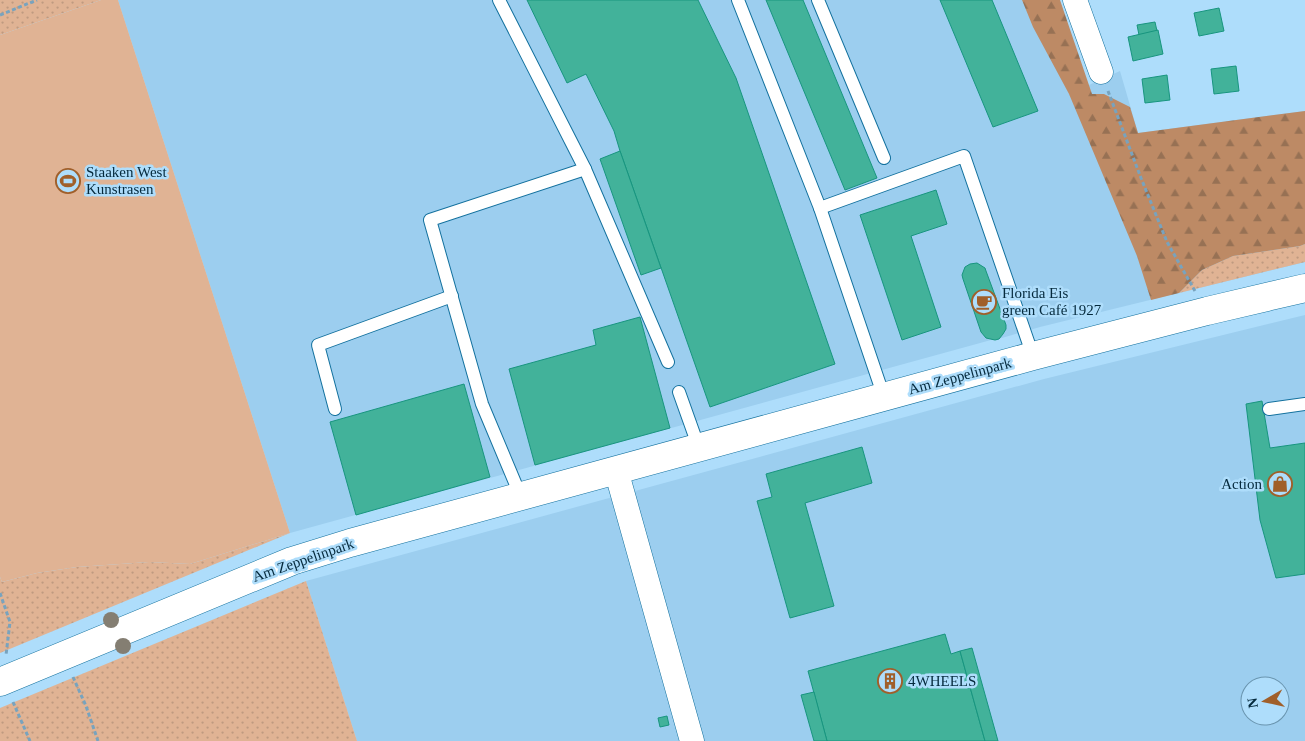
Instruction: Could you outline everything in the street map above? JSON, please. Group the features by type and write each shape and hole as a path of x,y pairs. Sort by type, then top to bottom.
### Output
{"main road":[{"name":"Am Zeppelinpark","path":"2,681 292,561 350,543 1033,356 1305,288"}],"street":[{"path":"1075,0 1101,72"},
{"path":"616,470 692,741"}],"lane":[{"path":"499,0 585,169 668,362"},
{"path":"738,0 820,208 884,397"},
{"path":"818,0 884,158"},
{"path":"820,208 964,156 1033,356"},
{"path":"520,496 482,404 430,220 585,169"},
{"path":"335,409 318,345 452,296"},
{"path":"679,392 699,448"},
{"path":"1269,408 1305,404"}],"path":[{"path":"0,15 37,0"},
{"path":"1101,72 1166,242 1207,311"},
{"path":"0,593 10,622 2,681 30,741"},
{"path":"63,655 86,706 98,741"}],"shaded area":[{"path":"0,0 101,0 0,35"},
{"path":"101,0 118,0 290,533 190,564 149,562 77,567 37,573 2,582 0,577 0,35"},
{"path":"118,0 1030,0 1069,94 1120,71 1138,133 1305,111 1305,262 991,340 290,533"},
{"path":"1305,244 1305,262 1179,293 1202,270 1233,256"},
{"path":"1305,315 1305,741 357,741 306,581 1044,379"},
{"path":"290,533 0,653 0,577 2,582 37,573 77,567 149,562 190,564"},
{"path":"306,581 357,741 0,741 0,708"}],"green space":[{"path":"1022,0 1060,0 1092,94 1104,94 1130,107 1138,133 1305,111 1305,244 1233,256 1202,270 1179,293 1151,300 1137,256 1069,94 1033,27"}],"building":[{"path":"527,0 698,0 736,78 835,364 710,407 614,131 586,74 567,83"},
{"path":"766,0 803,0 877,178 845,190"},
{"path":"940,0 992,0 1038,111 993,127"},
{"path":"1219,8 1224,31 1199,36 1194,13"},
{"path":"1155,22 1157,31 1139,35 1137,25"},
{"path":"1158,30 1163,54 1133,61 1128,37"},
{"path":"1236,66 1239,91 1214,94 1211,69"},
{"path":"1167,75 1170,100 1145,103 1142,79"},
{"path":"620,151 661,268 641,275 600,159"},
{"path":"936,190 947,224 911,236 941,327 902,340 860,215"},
{"name":"Florida Eis green Café 1927","path":"977,263 985,268 1006,325 1006,329 999,339 986,338 981,332 963,279 962,275 965,267"},
{"path":"640,317 670,428 535,465 509,369 596,345 593,330"},
{"path":"464,384 490,477 356,515 330,422"},
{"name":"Action","path":"1262,401 1270,448 1305,443 1305,574 1276,578 1260,520 1246,404"},
{"path":"862,447 872,483 805,503 834,606 790,618 757,501 772,497 766,474"},
{"name":"4WHEELS","path":"945,634 951,654 960,651 985,741 827,741 808,671"},
{"path":"972,648 998,741 985,741 960,651"},
{"path":"814,692 827,741 814,741 801,695"},
{"path":"667,716 669,725 660,727 658,718"}],"place":[{"name":"Staaken West Kunstrasen","path":"68,181"},
{"name":"Florida Eis green Café 1927","path":"984,302"},
{"name":"Action","path":"1280,484"},
{"name":"4WHEELS","path":"890,681"}]}
